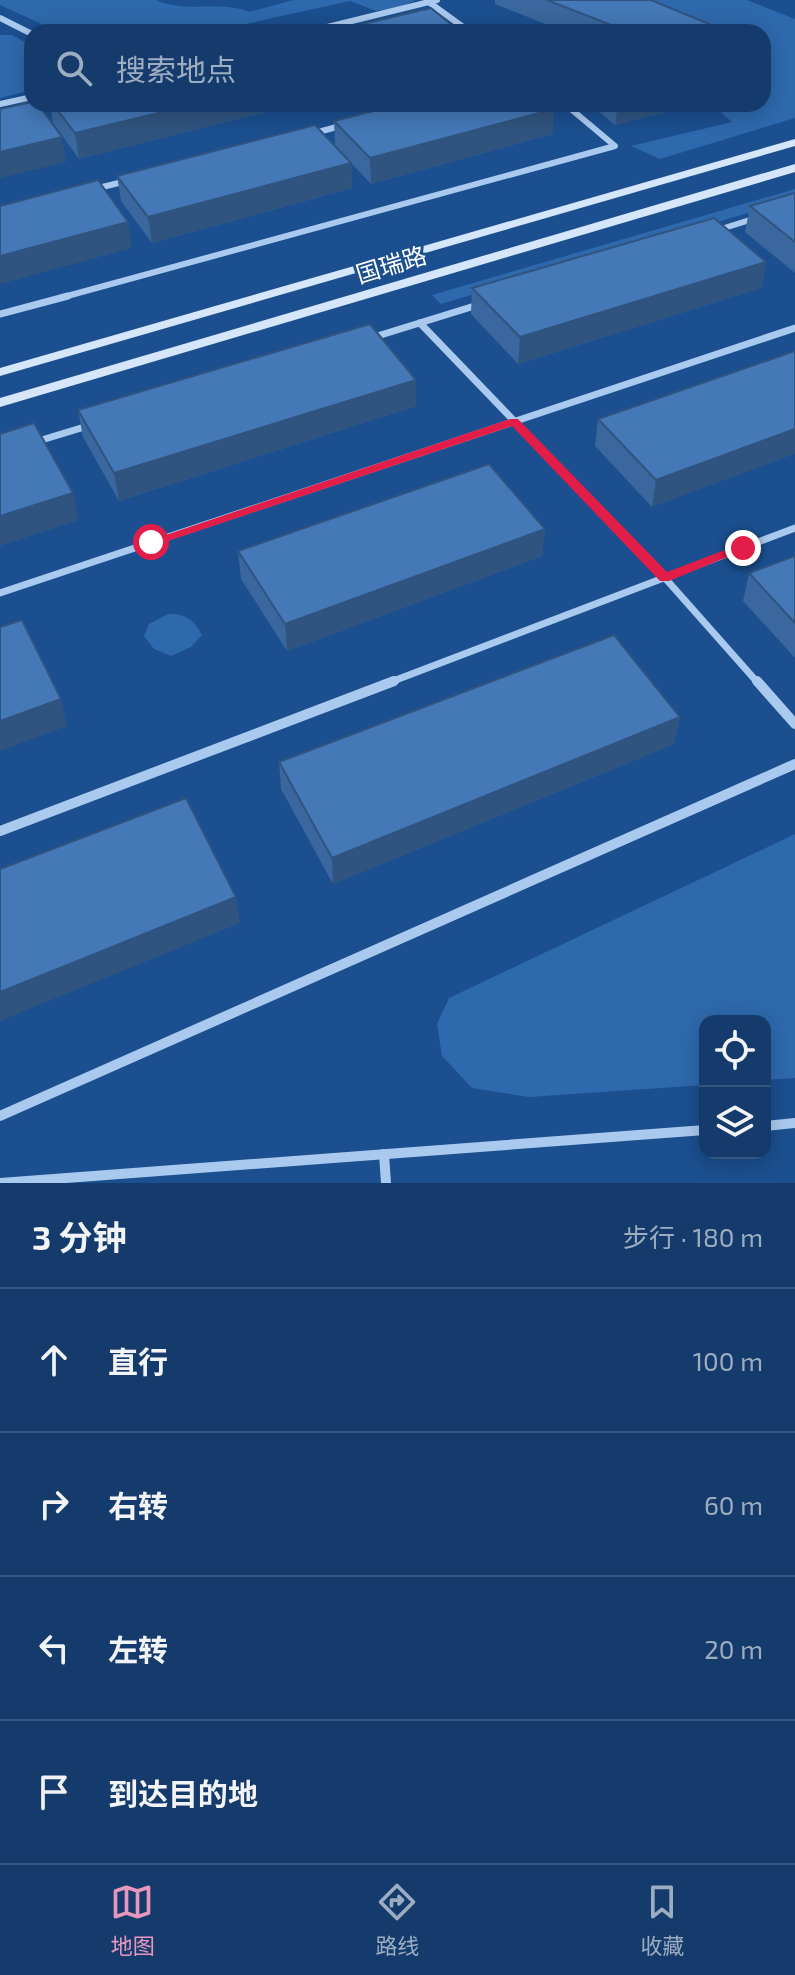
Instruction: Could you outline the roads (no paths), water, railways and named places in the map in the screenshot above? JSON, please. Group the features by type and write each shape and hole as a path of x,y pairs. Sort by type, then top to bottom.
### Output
{"street":[{"path":"341,24 434,2 460,24"},
{"path":"0,18 24,30"},
{"path":"0,104 24,99"},
{"path":"0,314 615,146 575,112"},
{"path":"306,135 352,123"},
{"name":"国瑞路","path":"0,372 795,142"},
{"name":"国瑞路","path":"0,403 795,168"},
{"path":"92,190 138,178"},
{"path":"705,234 765,216"},
{"path":"360,341 495,299"},
{"path":"420,323 665,578 795,724"},
{"path":"0,593 795,328"},
{"path":"30,443 105,420"},
{"path":"0,831 795,528"},
{"path":"0,1116 795,764"},
{"path":"771,1125 795,1123"},
{"path":"0,1183 699,1130"},
{"path":"384,1154 386,1183"}]}
